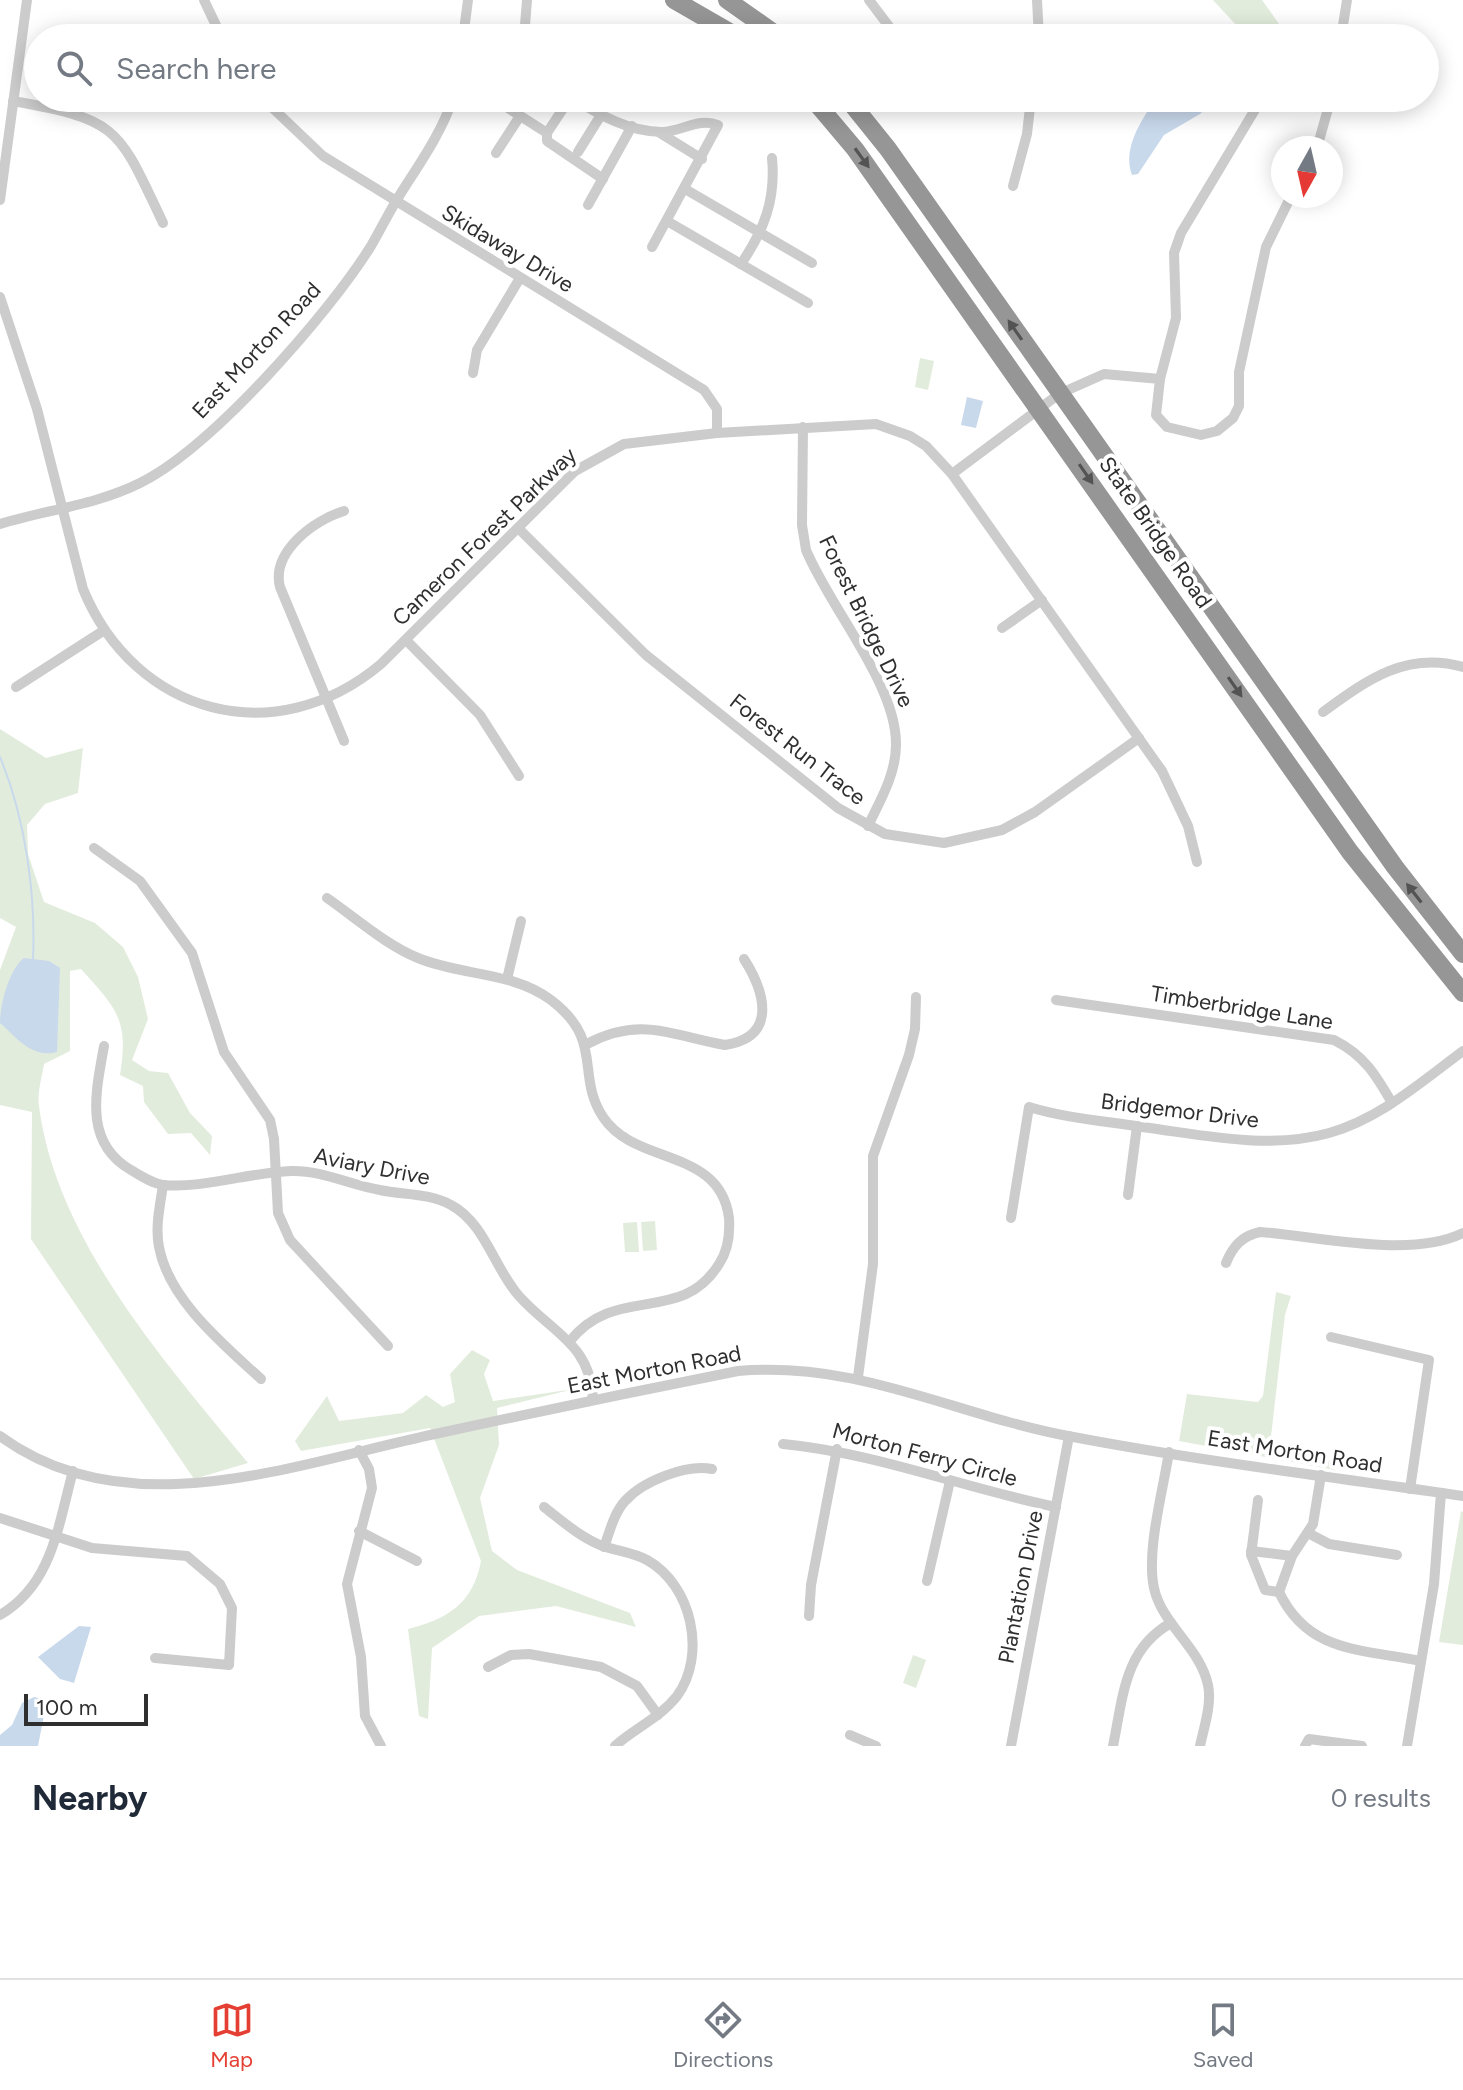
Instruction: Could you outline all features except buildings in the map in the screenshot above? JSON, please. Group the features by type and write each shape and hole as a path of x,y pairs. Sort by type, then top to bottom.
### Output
{"highway":[{"path":"674,0 716,24"},
{"path":"727,0 761,24"},
{"name":"State Bridge Road","path":"824,112 855,149 1041,410 1350,852 1463,993"},
{"name":"State Bridge Road","path":"858,112 1065,392 1106,460 1395,867 1463,954"}],"street":[{"path":"0,200 27,0"},
{"path":"204,0 215,24"},
{"path":"465,24 468,0"},
{"path":"525,24 527,0"},
{"path":"869,0 887,24"},
{"path":"1037,0 1038,24"},
{"path":"1343,24 1347,0"},
{"path":"13,101 24,103"},
{"path":"76,112 109,130 131,156 163,223"},
{"name":"Skidaway Drive","path":"277,112 323,156 704,390 717,409 717,433"},
{"name":"East Morton Road","path":"0,524 139,484 199,442 265,376 341,288 435,138 447,112"},
{"path":"514,112 547,133 550,145 603,179"},
{"path":"547,133 561,112"},
{"path":"596,112 658,132 702,159"},
{"path":"1013,186 1029,112"},
{"path":"1254,112 1181,233 1174,253 1176,318 1160,379 1156,415 1167,427 1201,435 1217,431 1233,418 1239,406 1239,372 1266,247 1285,208"},
{"path":"1320,136 1327,112"},
{"path":"578,152 601,115"},
{"path":"496,153 520,116"},
{"path":"652,247 718,125 696,124 658,132"},
{"path":"588,205 632,126"},
{"path":"741,264 761,233 774,189 772,158"},
{"path":"685,189 812,263"},
{"path":"667,221 808,303"},
{"path":"473,373 477,350 520,278"},
{"name":"Cameron Forest Parkway","path":"0,297 37,409 83,589 103,631 146,677 202,705 264,713 327,699 367,676 575,471 607,451 642,439 860,423 892,428 926,446 952,474 1139,738 1177,798 1197,862"},
{"path":"952,474 1065,392 1104,374 1160,379"},
{"name":"Forest Bridge Drive","path":"803,427 802,525 806,550 885,694 895,725 893,768 868,826"},
{"path":"344,511 326,516 286,552 278,571 280,587 344,741"},
{"name":"Forest Run Trace","path":"518,528 646,655 838,808 868,826 904,839 944,843 1024,826 1139,738"},
{"path":"1002,628 1042,600"},
{"path":"16,687 103,631"},
{"path":"406,640 480,715 519,776"},
{"path":"1323,712 1367,680 1398,666 1432,661 1463,667"},
{"path":"94,848 140,881 192,953 224,1052 270,1120 278,1213 290,1240 388,1346"},
{"path":"327,898 415,957 507,979 550,1000 587,1044 595,1102 612,1130 626,1141 692,1164 708,1177 725,1203 729,1232 720,1264 694,1290 668,1302 608,1310 587,1323 570,1341"},
{"path":"507,979 521,921"},
{"path":"587,1044 615,1030 633,1028 725,1045 738,1043 757,1028 764,1005 755,977 744,959"},
{"path":"858,1377 873,1264 873,1156 909,1055 915,1029 916,997"},
{"name":"Timberbridge Lane","path":"1056,1000 1334,1040 1357,1051 1373,1070 1392,1103"},
{"path":"104,1046 94,1090 94,1113 103,1141 117,1161 163,1185 158,1217 163,1265 192,1310 261,1379"},
{"name":"Bridgemor Drive","path":"1011,1218 1029,1107 1137,1126 1246,1141 1274,1141 1329,1132 1378,1113 1463,1051"},
{"path":"1128,1195 1137,1126"},
{"name":"Aviary Drive","path":"163,1185 276,1172 318,1174 377,1190 434,1198 454,1206 475,1225 519,1296 581,1353 593,1383 593,1400"},
{"path":"1226,1263 1231,1250 1241,1240 1260,1232 1421,1244 1463,1233"},
{"path":"1331,1337 1429,1360 1410,1489"},
{"name":"East Morton Road","path":"0,1436 26,1453 73,1471 121,1480 211,1482 272,1473 359,1450 749,1370 809,1370 858,1377 984,1416 1069,1436 1463,1496"},
{"name":"Plantation Drive","path":"1011,1746 1069,1436"},
{"name":"Morton Ferry Circle","path":"783,1444 837,1449 1056,1507"},
{"path":"809,1616 811,1585 837,1449"},
{"path":"359,1450 369,1469 372,1488 347,1584 361,1657 365,1716 381,1746"},
{"path":"1169,1452 1152,1572 1157,1600 1196,1658 1208,1685 1209,1701 1200,1746"},
{"path":"604,1547 618,1511 636,1492 690,1468 712,1469"},
{"path":"0,1615 28,1596 40,1580 73,1471"},
{"path":"1321,1475 1317,1510 1308,1533 1292,1556 1279,1592 1294,1619 1310,1634 1421,1661"},
{"path":"927,1581 950,1481"},
{"path":"1407,1746 1438,1552 1441,1493"},
{"path":"1258,1500 1251,1551 1265,1590 1279,1592"},
{"path":"544,1507 576,1532 604,1547 636,1555 657,1566 676,1585 688,1610 692,1635 686,1676 675,1698 658,1715 615,1746"},
{"path":"0,1518 92,1548 187,1556 220,1584 232,1608 234,1623 229,1665 155,1658"},
{"path":"359,1531 417,1561"},
{"path":"1308,1533 1329,1544 1397,1555"},
{"path":"1251,1551 1292,1556"},
{"path":"1113,1746 1134,1658 1156,1631 1171,1623"},
{"path":"488,1667 511,1655 529,1654 601,1667 637,1686 658,1715"},
{"path":"850,1735 876,1746"},
{"path":"1305,1746 1309,1739 1324,1739 1362,1746"}],"green space":[{"path":"1213,0 1262,0 1279,24 1235,24"},
{"path":"920,358 934,361 928,390 915,387"},
{"path":"0,729 46,758 83,748 78,793 45,804 27,825 28,854 44,902 95,923 123,947 138,977 148,1019 132,1060 149,1071 168,1073 190,1113 212,1136 210,1155 191,1133 168,1134 144,1102 143,1086 120,1075 123,1041 117,1016 104,995 81,969 70,971 70,1051 44,1064 40,1085 39,1106 49,1156 67,1204 119,1297 150,1341 248,1463 194,1479 31,1239 32,1112 0,1105 0,970 16,927 0,918"},
{"path":"655,1221 657,1250 643,1251 641,1222"},
{"path":"637,1222 639,1252 625,1252 623,1223"},
{"path":"1276,1292 1291,1296 1285,1315 1270,1445 1275,1452 1337,1461 1335,1470 1179,1441 1187,1394 1258,1402 1263,1396"},
{"path":"472,1350 490,1360 484,1374 493,1401 574,1389 497,1408 499,1445 480,1498 492,1551 517,1570 630,1613 636,1627 556,1606 479,1616 432,1648 428,1719 419,1716 408,1629 435,1620 465,1599 481,1561 430,1428 301,1451 295,1441 327,1396 339,1421 403,1413 426,1395 443,1407 455,1402 450,1374"},
{"path":"1463,1512 1463,1645 1439,1642"},
{"path":"913,1655 926,1660 916,1688 903,1683"}],"water":[{"path":"1148,112 1202,112 1164,135 1138,174 1132,175 1130,154"},
{"path":"967,397 983,401 976,428 961,425"},
{"path":"24,958 49,961 60,968 57,1052 32,1050 0,1023 6,988 14,970"},
{"path":"79,1626 91,1627 74,1683 60,1679 38,1657"},
{"path":"34,1697 47,1700 38,1746 0,1746 0,1735 12,1725 22,1703"}],"waterway":[{"path":"0,757 16,805 27,856 33,908 33,959"}]}
